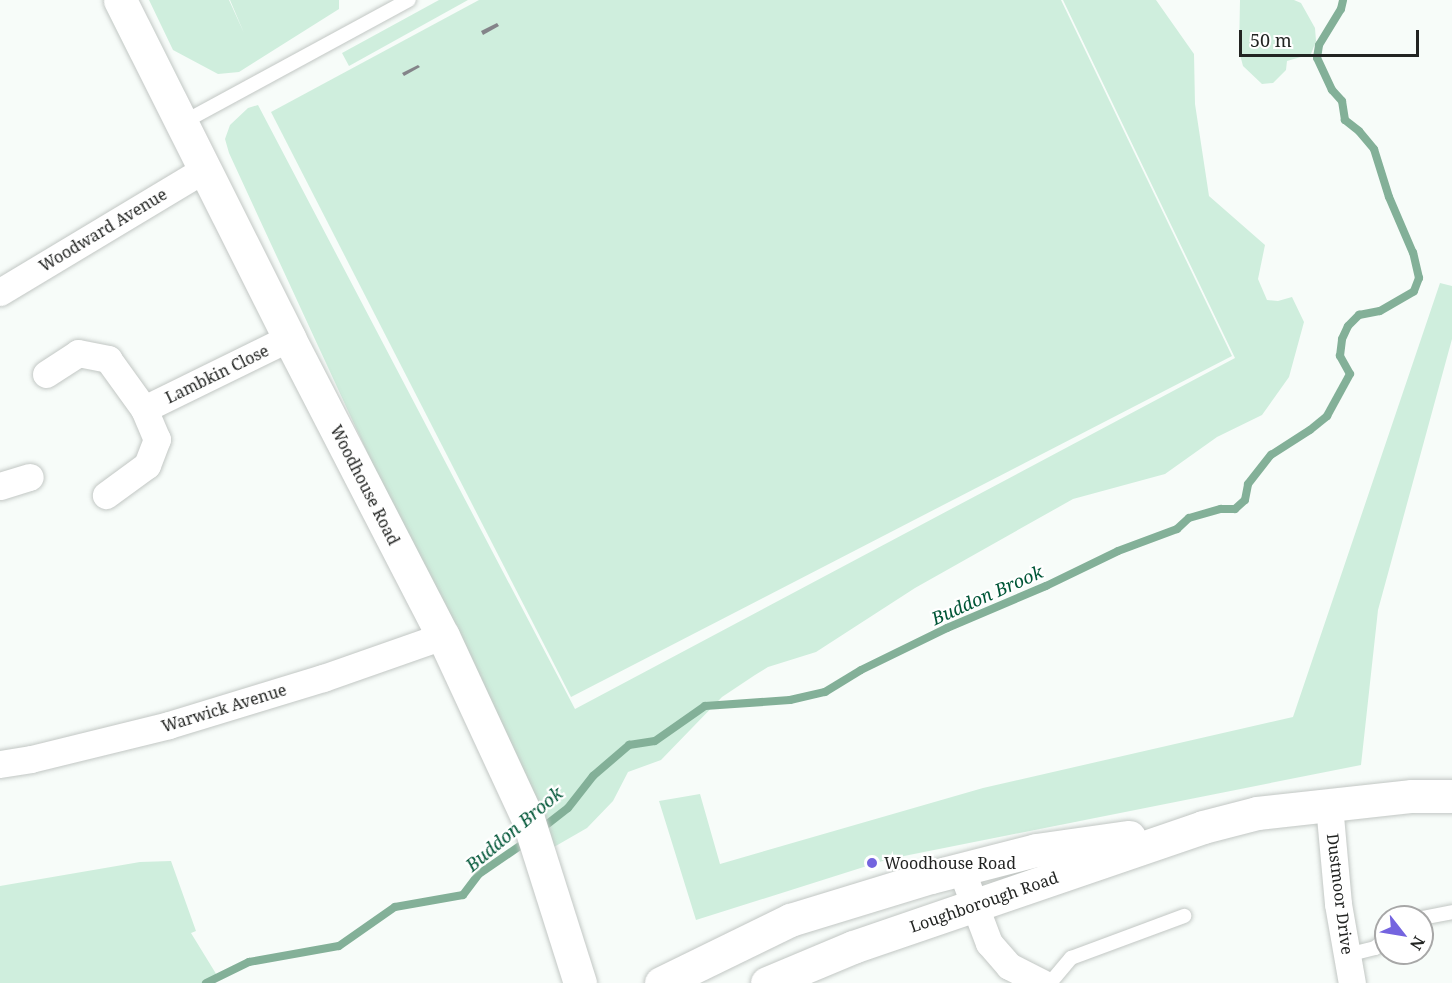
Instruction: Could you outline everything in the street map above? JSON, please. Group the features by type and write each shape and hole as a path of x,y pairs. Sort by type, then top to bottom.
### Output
{"street":[{"name":"Woodhouse Road","path":"120,0 289,338 443,636 533,832 580,983"},
{"name":"Woodward Avenue","path":"0,292 205,169"},
{"name":"Lambkin Close","path":"144,409 289,338"},
{"path":"46,374 78,353 108,358 144,409 157,439 147,465 106,495"},
{"path":"0,486 30,477"},
{"name":"Warwick Avenue","path":"0,764 31,759 169,725 323,678 443,636"},
{"name":"Loughborough Road","path":"767,983 853,947 1203,827 1257,813 1412,796 1452,796"},
{"name":"Dustmoor Drive","path":"1329,805 1338,904 1352,983"},
{"name":"Loughborough Road","path":"661,983 790,920 961,869 1036,850 1203,827"},
{"path":"961,869 989,943 1010,966 1043,983"}],"lane":[{"path":"182,123 409,0"},
{"path":"1434,916 1452,912"},
{"path":"1050,983 1071,958 1184,916"},
{"path":"1347,955 1374,948"}],"green space":[{"path":"149,0 229,0 244,33 230,0 339,0 339,9 239,72 218,74 173,50"},
{"path":"439,0 468,0 349,66 342,53"},
{"path":"479,0 1061,0 1232,356 571,697 271,112"},
{"path":"1063,0 1156,0 1194,54 1195,104 1209,196 1265,245 1258,279 1267,300 1278,301 1292,297 1304,322 1289,377 1262,415 1217,437 1165,474 1073,499 915,588 816,652 768,667 755,675 722,697 661,760 628,772 613,801 587,828 547,851 537,820 229,153 225,139 230,125 248,108 258,105 575,709 1235,358"},
{"path":"1240,0 1294,0 1301,3 1315,28 1316,41 1311,54 1287,61 1286,70 1273,83 1262,84 1243,66 1239,51"},
{"path":"1440,283 1452,286 1452,339 1378,610 1361,765 889,859 696,920 659,801 700,794 720,864 983,788 1293,717"},
{"path":"171,861 196,931 191,933 218,977 206,983 0,983 0,886 140,862"}],"building":[{"path":"497,23 499,26 483,35 481,31"},
{"path":"418,65 420,67 404,76 402,73"}],"waterway":[{"name":"Buddon Brook","path":"541,829 568,808 593,776 629,745 655,741 705,706 790,700 825,692 861,670 947,628 1046,586 1118,551 1177,529 1189,518 1221,509 1235,509 1245,500 1248,484 1271,455 1327,416 1350,374 1340,356 1342,339 1348,326 1359,315 1380,311 1414,291 1419,278 1413,253 1389,197 1374,149 1359,131 1345,120 1342,101 1332,90 1317,58 1319,45 1341,9 1343,0"},
{"name":"Buddon Brook","path":"206,983 249,962 339,946 395,907 463,895 479,874 527,841"}],"place":[{"name":"Woodhouse Road","path":"872,863"}]}
